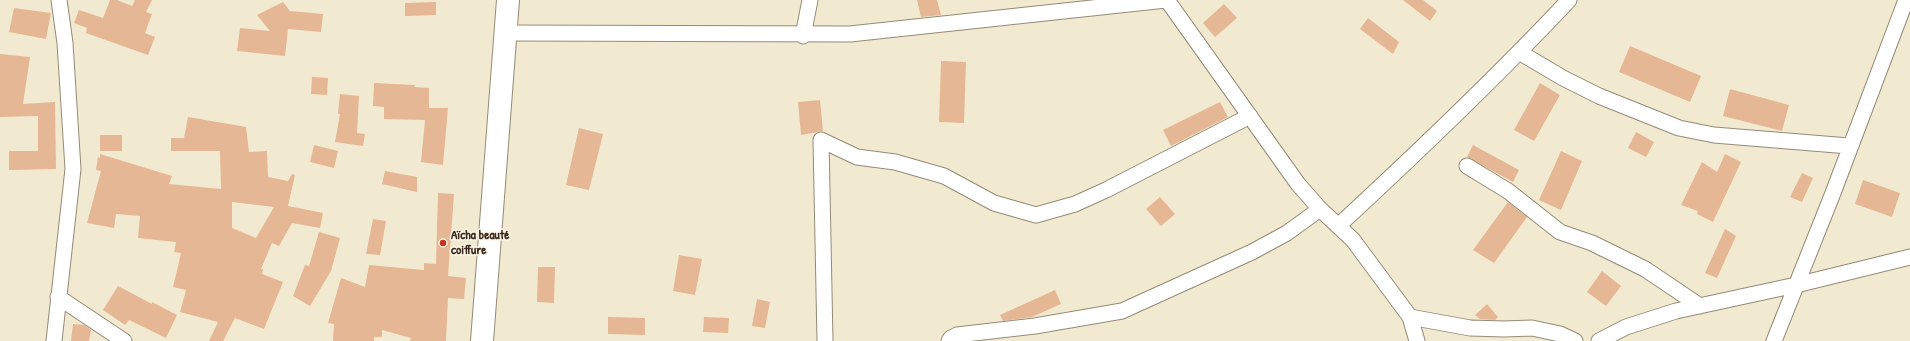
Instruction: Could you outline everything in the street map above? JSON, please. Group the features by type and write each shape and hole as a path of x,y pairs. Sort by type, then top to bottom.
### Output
{"highway":[{"path":"482,341 508,0"}],"street":[{"path":"54,341 73,169 65,43 59,0"},
{"path":"803,36 810,0"},
{"path":"505,33 803,36 850,34 1167,0 1298,184 1320,209 1353,240 1410,317 1417,341"},
{"path":"1338,226 1425,146 1569,0"},
{"path":"1774,341 1833,193 1849,146 1906,0"},
{"path":"1519,52 1563,78 1599,96 1679,128 1714,135 1849,146"},
{"path":"826,341 821,140 857,157 895,162 944,176 994,203 1036,215 1075,204 1106,190 1250,116"},
{"path":"1467,166 1508,191 1560,232 1592,243 1645,269 1700,306"},
{"path":"949,341 957,335 1035,326 1122,311 1252,252 1287,233 1320,209"},
{"path":"1599,341 1626,327 1676,311 1796,285 1910,257"},
{"path":"58,297 124,341"},
{"path":"1410,317 1470,328 1532,328 1560,334 1575,341"}],"building":[{"path":"110,0 117,0 132,6 135,0 152,0 146,12 152,14 145,33 155,37 148,55 86,33 87,28 74,23 79,10 103,18"},
{"path":"917,0 937,0 941,15 921,17"},
{"path":"1403,0 1423,0 1437,11 1430,21"},
{"path":"283,2 290,11 323,14 321,32 288,29 285,56 237,51 240,28 270,31 257,15"},
{"path":"436,2 436,15 405,16 405,3"},
{"path":"1224,4 1237,18 1215,37 1203,23"},
{"path":"14,8 51,13 46,39 9,32"},
{"path":"1368,18 1399,42 1393,54 1360,29"},
{"path":"1630,46 1701,76 1690,102 1619,72"},
{"path":"0,54 30,57 23,104 55,102 56,169 9,170 9,151 38,151 38,116 0,117"},
{"path":"941,61 966,62 964,123 939,122"},
{"path":"312,77 328,78 327,95 311,94"},
{"path":"374,83 415,85 414,87 429,88 429,108 448,108 443,165 421,162 425,120 384,119 384,107 373,106"},
{"path":"1540,83 1560,95 1534,141 1514,130"},
{"path":"1730,89 1789,105 1782,131 1723,116"},
{"path":"340,94 359,96 357,133 365,134 363,146 335,142 340,114 338,114"},
{"path":"820,100 823,131 801,135 798,102"},
{"path":"1220,102 1228,117 1171,146 1163,130"},
{"path":"188,117 246,127 249,152 267,151 268,177 288,181 292,174 295,175 288,206 323,213 320,228 292,223 279,246 272,243 261,269 263,269 262,274 283,282 264,329 235,318 223,341 209,341 218,322 180,312 186,290 173,287 181,253 174,252 176,242 138,238 140,216 116,214 114,228 87,223 101,171 96,170 98,157 100,158 100,154 172,176 169,184 221,189 220,151 171,151 171,138 184,138","holes":["232,202 274,207 256,238 232,228"]},
{"path":"579,128 603,134 589,190 566,185"},
{"path":"1636,132 1654,142 1646,157 1628,148"},
{"path":"100,135 122,135 122,151 100,151"},
{"path":"314,145 338,151 334,168 310,162"},
{"path":"1473,145 1519,170 1513,182 1467,157"},
{"path":"1561,151 1582,161 1561,210 1539,200"},
{"path":"1725,154 1741,162 1713,222 1697,214 1698,211 1681,205 1702,162 1717,172"},
{"path":"385,171 417,177 417,192 382,184"},
{"path":"1802,173 1813,178 1802,202 1790,197"},
{"path":"1863,180 1900,193 1892,217 1855,204"},
{"path":"438,193 454,194 448,276 466,278 464,299 448,298 446,341 410,341 411,338 382,330 382,337 374,337 374,341 333,341 334,324 328,323 341,278 365,287 369,265 424,270 424,263 436,264"},
{"path":"1160,197 1175,214 1161,226 1146,209"},
{"path":"1508,202 1527,217 1494,263 1473,250"},
{"path":"373,219 386,221 380,255 366,254"},
{"path":"1725,229 1736,236 1717,278 1705,273"},
{"path":"319,232 340,238 331,271 310,306 293,296 305,265 309,266"},
{"path":"679,255 702,259 695,295 673,291"},
{"path":"538,267 555,267 554,303 537,302"},
{"path":"1602,271 1621,286 1606,306 1587,292"},
{"path":"118,286 177,315 166,338 129,320 125,325 103,310"},
{"path":"1055,290 1061,304 1032,317 1003,321 1000,315"},
{"path":"757,299 770,302 765,328 752,326"},
{"path":"1487,304 1498,317 1495,320 1480,319 1475,315"},
{"path":"608,317 645,318 645,335 608,334"},
{"path":"704,317 729,318 728,333 703,332"},
{"path":"73,324 84,325 91,330 89,341 71,341"}],"place":[{"name":"Aïcha beauté coiffure","path":"443,243"}]}
